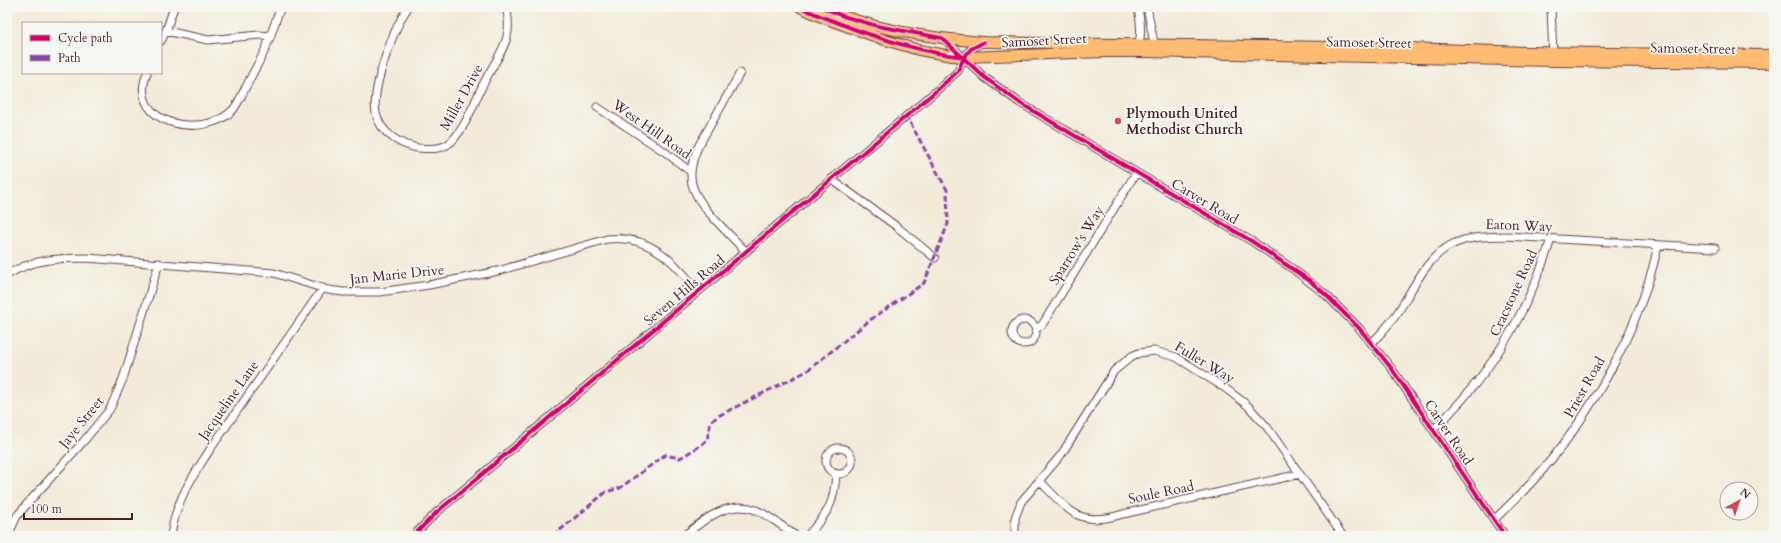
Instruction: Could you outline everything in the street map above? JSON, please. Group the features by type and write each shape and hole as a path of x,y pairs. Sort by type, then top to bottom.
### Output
{"highway":[{"path":"800,7 824,18 896,44 930,52 964,57"},
{"path":"820,7 877,26 942,38 984,42"},
{"name":"Samoset Street","path":"984,42 1138,48 1553,56 1774,63"},
{"name":"Samoset Street","path":"964,57 1138,48"},
{"name":"Samoset Street","path":"1553,56 1774,54"}],"street":[{"path":"162,39 174,7"},
{"path":"147,74 143,91 145,102 152,111 163,120 186,125 213,121 232,110 238,101 271,36 281,7"},
{"name":"Miller Drive","path":"408,7 398,26 386,56 378,87 376,113 388,134 398,142 411,147 431,150 443,147 451,142 469,116 484,82 508,38 509,26 506,7"},
{"path":"1138,7 1140,25 1138,48"},
{"path":"1147,7 1155,48"},
{"path":"1551,7 1553,56"},
{"path":"166,31 208,40 259,35 271,36"},
{"path":"942,38 964,57"},
{"name":"Seven Hills Road","path":"413,536 437,512 958,71 964,57 971,49 984,42"},
{"name":"Carver Road","path":"964,57 984,77 1020,103 1253,242 1293,269 1337,306 1372,343 1392,369 1495,519 1505,536"},
{"path":"740,73 698,148 693,159 691,172 692,184 702,204 746,252"},
{"name":"West Hill Road","path":"598,106 665,152 691,172"},
{"name":"Sparrow's Way","path":"1036,328 1042,325 1136,173"},
{"path":"831,179 896,226 935,258"},
{"name":"Eaton Way","path":"1372,343 1395,317 1427,267 1446,248 1463,240 1477,237 1506,236 1715,248"},
{"name":"Jan Marie Drive","path":"7,275 32,263 56,258 87,258 274,273 323,288 343,292 380,292 429,285 498,272 607,239 618,238 634,239 664,256 685,274 698,291"},
{"name":"Cracstone Road","path":"1434,429 1458,406 1485,372 1510,336 1535,282 1551,239"},
{"name":"Priest Road","path":"1495,519 1553,457 1579,422 1603,383 1639,307 1652,272 1658,245"},
{"name":"Jaye Street","path":"10,536 11,528 17,516 83,442 110,409 122,379 159,263"},
{"name":"Jacqueline Lane","path":"171,536 176,510 181,497 193,476 323,288"},
{"name":"Fuller Way","path":"1015,536 1015,518 1018,507 1069,444 1114,371 1132,356 1139,353 1154,351 1176,357 1225,388 1247,405 1267,427 1343,536"},
{"path":"807,536 830,507 835,492 836,474"},
{"name":"Soule Road","path":"1040,481 1067,507 1081,517 1091,520 1106,519 1122,514 1300,474"},
{"path":"684,536 704,520 720,512 738,507 750,508 763,513 796,536"}],"marked path":[{"path":"553,536 606,492 620,488 665,455 680,458 700,446 707,440 711,421 807,371 870,320 924,283 948,224 947,190 906,115"}],"cycle path":[{"path":"800,7 851,28 893,42 935,53 964,57"},
{"path":"821,7 843,16 877,26 942,38 984,77 1020,103 1253,242 1310,281 1359,328 1392,369 1505,536"},
{"path":"413,536 437,512 936,91 958,71 964,57 971,49 984,42"}],"place":[{"name":"Plymouth United Methodist Church","path":"1118,121"}]}
